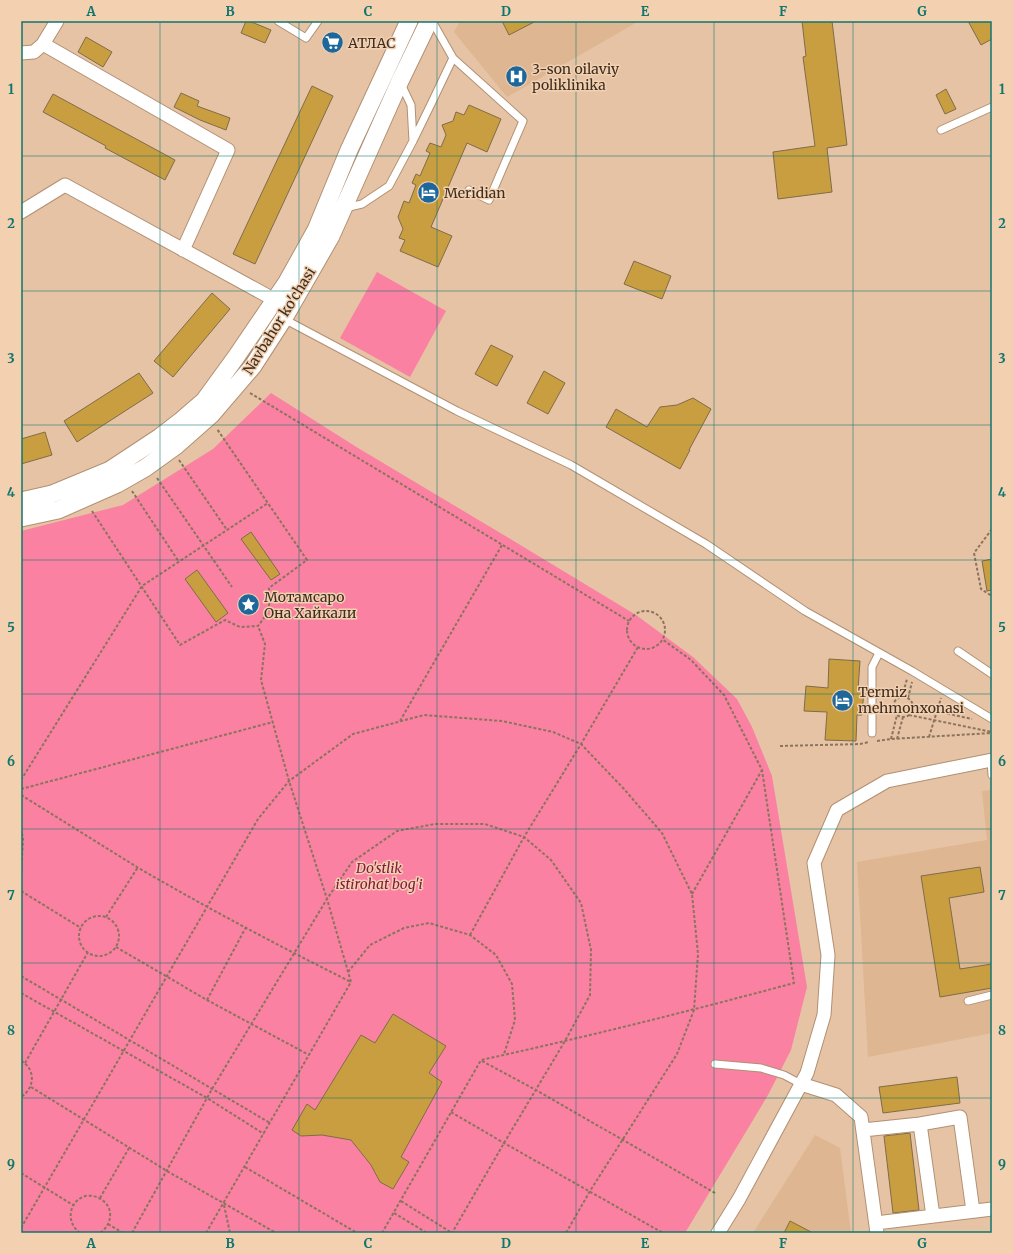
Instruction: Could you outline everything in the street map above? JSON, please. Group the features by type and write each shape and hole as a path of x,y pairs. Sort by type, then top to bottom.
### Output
{"street":[{"path":"21,53 34,52 43,44 57,21"},
{"name":"Navbahor ko'chasi","path":"21,518 58,510 117,484 145,468 177,445 211,415 253,366 284,318 294,286 349,150 409,21"},
{"name":"Navbahor ko'chasi","path":"21,501 52,494 110,470 160,437 204,401 275,300 294,286 331,236 400,80 430,21"},
{"path":"43,44 228,150 183,250"},
{"path":"21,212 65,185 275,300"},
{"path":"718,1233 739,1199 807,1073 824,1015 828,955 814,863 837,810 887,781 991,760"},
{"path":"801,1084 836,1095 861,1117 877,1228 933,1216 992,1209"},
{"path":"863,1130 920,1124 960,1117 973,1211"},
{"path":"920,1124 933,1216"}],"lane":[{"path":"278,21 306,38 318,21"},
{"path":"430,21 453,58 523,121 489,200 469,190"},
{"path":"343,208 362,204 389,186 413,141 453,58"},
{"path":"400,80 411,105 413,141"},
{"path":"941,130 992,107"},
{"path":"284,318 457,411 571,465 706,544 805,611 992,719"},
{"path":"958,651 992,674"},
{"path":"872,733 872,667 879,653"},
{"path":"991,760 992,775"},
{"path":"968,1000 992,995"},
{"path":"715,1064 761,1068 784,1075 801,1084"}],"path":[{"path":"250,393 629,621"},
{"path":"216,427 306,560 269,588 269,611 258,626"},
{"path":"178,458 227,530"},
{"path":"156,477 232,587"},
{"path":"130,490 179,562"},
{"path":"21,780 142,586 268,503"},
{"path":"91,510 180,645 225,620 240,627 258,626"},
{"path":"992,529 974,553 981,589 992,596"},
{"path":"399,722 502,545"},
{"path":"650,611 656,614 663,623 664,629 662,639 650,648 644,649 638,647 629,639 627,633 629,621 638,612 650,611"},
{"path":"206,1233 351,982 327,899 289,781 261,680 265,644 258,626"},
{"path":"382,1233 481,1060 565,1042 794,983 762,770 724,695 691,660 662,639"},
{"path":"470,935 524,837 638,647"},
{"path":"902,697 908,676"},
{"path":"908,698 913,679"},
{"path":"929,737 942,695"},
{"path":"909,715 913,706 908,698 902,697 896,700 894,706 895,712 903,717 909,715 992,732"},
{"path":"913,706 978,721"},
{"path":"891,739 897,714"},
{"path":"21,1228 258,819 289,781 353,734 424,715 502,721 553,732 581,744 624,789 662,833 692,894 698,954 694,1010 677,1054 590,1191 566,1233"},
{"path":"897,739 903,717"},
{"path":"21,789 273,722"},
{"path":"780,746 860,744 891,739 992,732"},
{"path":"692,894 762,770"},
{"path":"21,795 138,867 208,907 294,954 351,982"},
{"path":"132,1233 212,1089 327,899 352,862 397,831 435,824 484,824 524,837 551,860 580,903 591,950 590,995 565,1042 452,1233 401,1201"},
{"path":"21,828 23,839 21,875"},
{"path":"106,917 138,867"},
{"path":"21,891 81,928"},
{"path":"93,917 106,917 112,920 116,925 119,931 119,938 114,950 109,954 97,956 85,950 81,945 79,939 81,928 93,917"},
{"path":"348,972 370,945 404,928 429,923 470,935 496,955 512,984 515,1020 504,1055"},
{"path":"207,1000 246,927"},
{"path":"116,946 207,1000 309,1055"},
{"path":"25,1063 88,952"},
{"path":"21,976 270,1124"},
{"path":"21,993 207,1098 264,1134"},
{"path":"481,1060 715,1193"},
{"path":"21,1061 25,1063 32,1074 31,1087 21,1096"},
{"path":"31,1087 166,1171 276,1233"},
{"path":"451,1112 504,1144 663,1233"},
{"path":"100,1198 129,1148"},
{"path":"245,1167 357,1233"},
{"path":"21,1173 73,1205"},
{"path":"80,1233 72,1224 70,1218 71,1211 77,1200 90,1195 100,1198 107,1204 110,1211 108,1224 100,1233"},
{"path":"224,1203 230,1233"},
{"path":"394,1213 427,1233"},
{"path":"108,1224 123,1233"}],"shaded area":[{"name":"3-son oilaviy poliklinika","path":"460,21 639,21 507,97 454,32"},
{"path":"992,790 992,1033 868,1057 857,862 987,840 982,791"},
{"path":"815,1135 840,1148 851,1233 753,1233"}],"green space":[{"path":"377,272 446,311 410,377 340,338"},
{"name":"Do'stlik istirohat bog'i","path":"271,393 358,448 636,615 693,657 737,699 752,727 772,776 807,987 791,1050 768,1095 685,1233 21,1233 21,531 123,505 213,449"}],"building":[{"path":"246,21 271,30 265,43 241,33"},
{"path":"502,21 536,21 509,35"},
{"path":"802,21 832,21 847,145 827,148 832,192 778,199 773,152 815,146 803,57 806,56"},
{"path":"968,21 992,21 992,39 981,45"},
{"path":"86,37 112,52 103,67 78,52"},
{"path":"312,86 333,96 255,264 233,254"},
{"path":"946,89 956,109 945,114 936,95"},
{"path":"181,93 199,101 197,106 230,118 226,130 200,120 174,107"},
{"path":"53,94 175,160 165,180 105,148 106,146 43,112"},
{"name":"Meridian","path":"469,105 501,119 487,152 467,143 431,227 452,236 438,267 400,251 405,240 399,238 403,229 398,217 404,201 409,203 416,185 412,183 416,174 420,176 430,153 426,151 430,143 441,147 446,135 442,125 453,121 456,112 464,115"},
{"path":"634,261 671,276 662,299 624,284"},
{"path":"212,293 230,309 173,377 154,361"},
{"path":"491,345 513,356 497,386 475,374"},
{"path":"544,371 565,383 548,414 527,403"},
{"path":"139,373 153,393 77,442 64,421"},
{"path":"693,398 711,409 680,469 606,427 616,409 647,427 660,407 677,405"},
{"path":"45,432 52,455 21,464 21,439"},
{"path":"251,532 280,574 271,580 241,539"},
{"path":"992,559 992,590 987,591 982,561"},
{"path":"197,570 228,613 216,622 185,579"},
{"path":"829,659 860,661 858,690 864,690 862,715 857,715 856,741 825,740 827,712 804,711 806,686 828,688"},
{"path":"980,867 984,892 949,898 960,969 992,964 992,988 940,997 921,876"},
{"path":"393,1014 446,1046 429,1073 442,1082 401,1157 409,1162 393,1189 380,1182 371,1165 351,1140 322,1135 301,1136 292,1130 307,1104 315,1110 361,1035 375,1043"},
{"path":"957,1077 960,1103 883,1113 879,1087"},
{"path":"910,1133 919,1210 893,1213 884,1136"},
{"path":"790,1221 813,1233 784,1233"}],"place":[{"name":"АТЛАС","path":"332,43"},
{"name":"3-son oilaviy poliklinika","path":"516,77"},
{"name":"Meridian","path":"429,193"},
{"name":"Мотамсаро Она Хайкали","path":"248,605"},
{"name":"Termiz mehmonxonasi","path":"842,700"}]}
